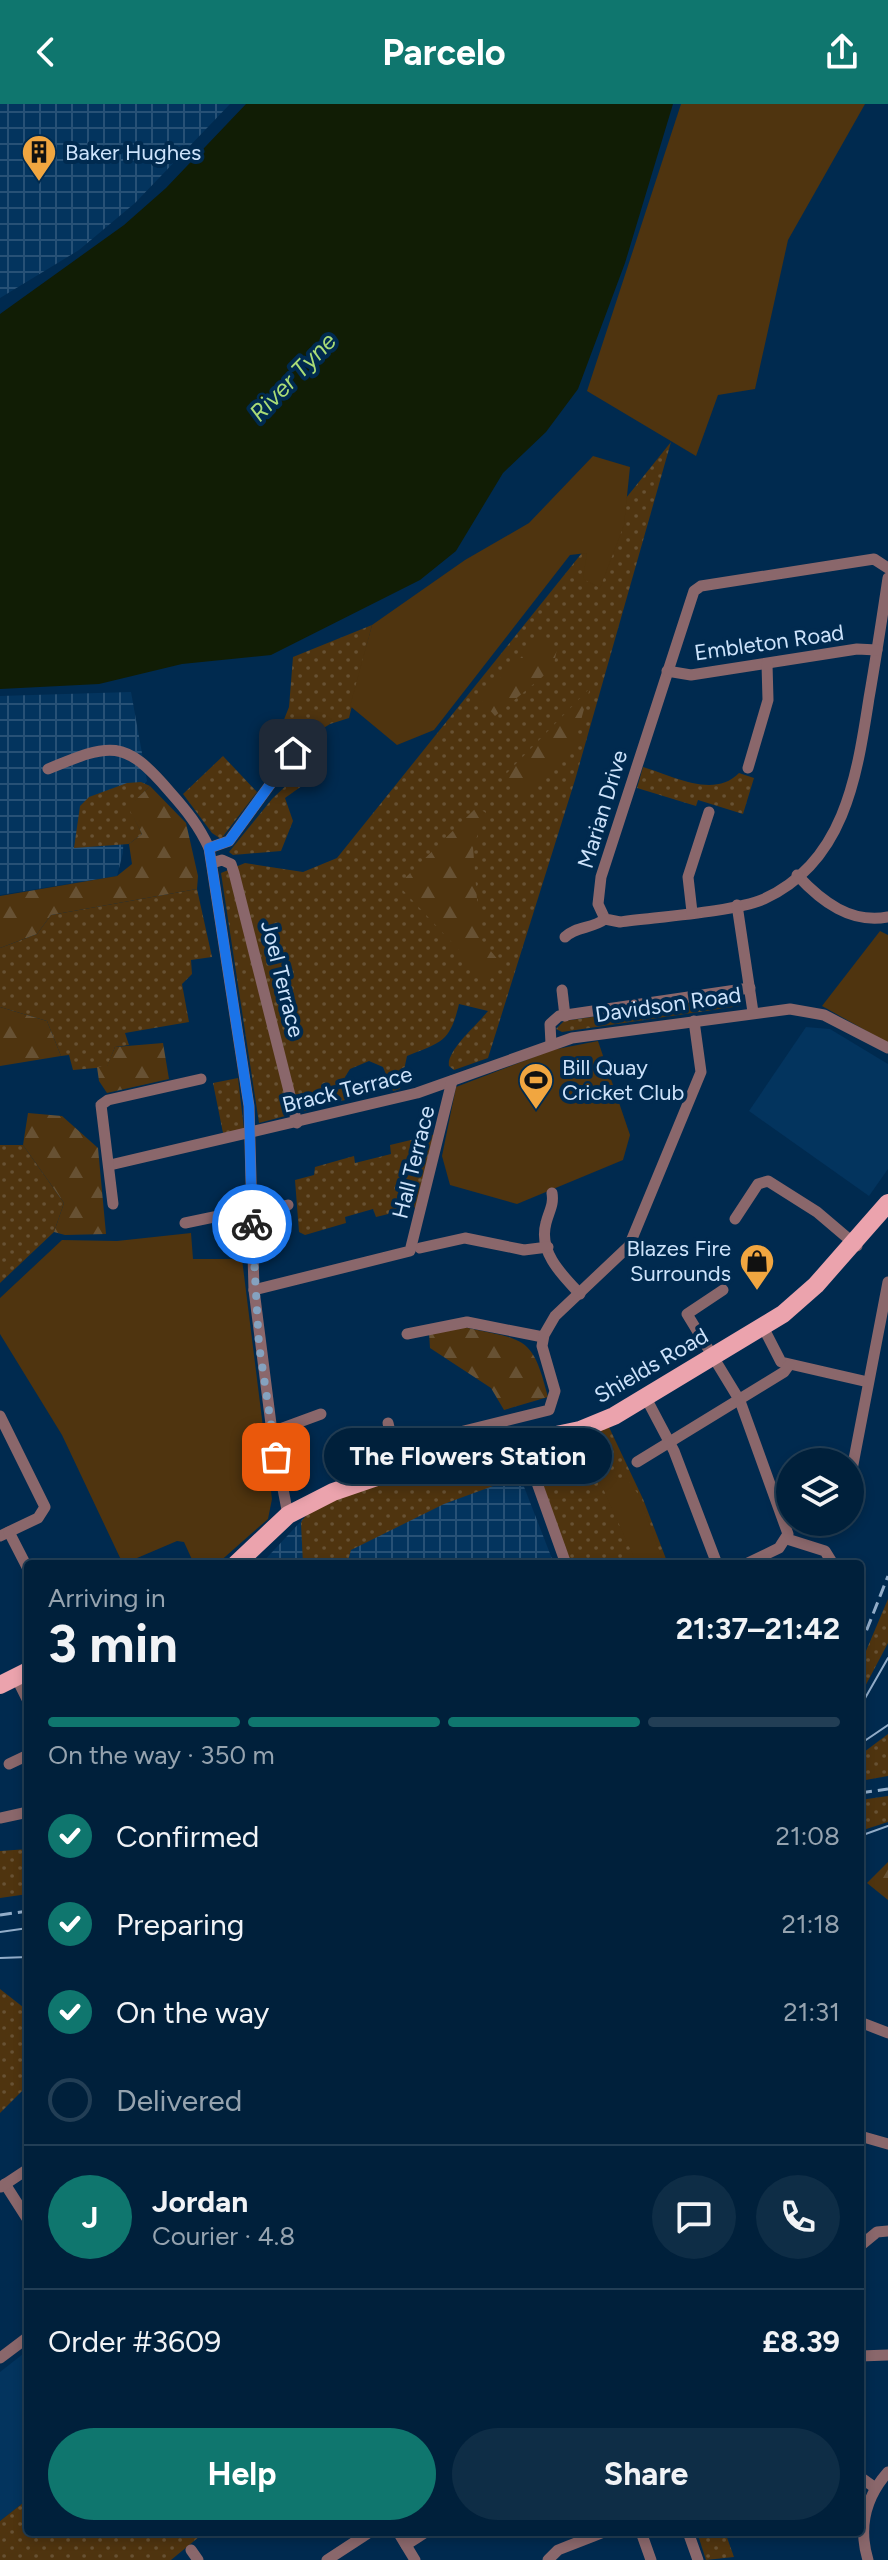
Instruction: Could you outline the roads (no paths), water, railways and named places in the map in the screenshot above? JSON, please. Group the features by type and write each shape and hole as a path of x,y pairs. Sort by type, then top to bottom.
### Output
{"main road":[{"name":"Shields Road","path":"240,1560 288,1515 333,1492 406,1467 588,1427 646,1398 763,1327 816,1285 882,1222 888,1203"}],"street":[{"name":"Marian Drive","path":"605,919 598,904 600,884 689,598 698,588 874,559 888,568"},
{"path":"565,937 572,930 595,927 605,919 620,922 763,899 797,875 831,836 853,790 888,578"},
{"name":"Embleton Road","path":"667,671 691,675 857,649 877,650"},
{"path":"748,768 768,700 767,664"},
{"path":"48,769 106,750 136,756 196,823 209,848 250,1134 254,1290 272,1432 288,1515"},
{"path":"209,848 229,841 293,753"},
{"path":"692,912 688,877 709,812"},
{"name":"Joel Terrace","path":"212,863 222,860 231,864 234,873 297,1123"},
{"path":"797,875 816,895 853,916 888,917"},
{"path":"737,905 753,1012"},
{"path":"551,1044 550,1024 555,1018 750,988"},
{"path":"562,990 565,1016"},
{"name":"Davidson Road","path":"452,1081 551,1044 753,1012 801,1009 836,1020 888,1048"},
{"path":"375,1453 549,1410 555,1391 542,1346 543,1337 555,1316 621,1257 629,1246 701,1072 694,1021"},
{"path":"113,1204 101,1105 108,1100 201,1079"},
{"name":"Brack Terrace","path":"110,1165 297,1123 452,1081"},
{"name":"Hall Terrace","path":"415,1250 452,1081"},
{"path":"735,1219 758,1184 768,1181 817,1212 856,1246"},
{"path":"552,1193 552,1208 545,1228 548,1247 554,1266 580,1294"},
{"path":"185,1223 288,1205"},
{"path":"254,1290 465,1238 524,1250 548,1247"},
{"path":"856,1448 888,1282"},
{"path":"723,1290 687,1314 740,1401 787,1528 787,1539 775,1550 754,1560"},
{"path":"416,1317 413,1333 467,1322 543,1337"},
{"path":"763,1327 781,1362 868,1382"},
{"path":"637,1462 740,1401 784,1372 789,1365"},
{"path":"646,1398 670,1443 715,1560"},
{"path":"272,1432 321,1414"},
{"path":"0,1416 45,1507 38,1518 4,1534 24,1563"},
{"path":"388,1423 394,1449"},
{"path":"522,1441 565,1560"},
{"path":"787,1539 825,1551 831,1560"},
{"path":"775,1550 779,1560"},
{"path":"9,1764 24,1757"},
{"path":"0,1818 24,1813"},
{"path":"864,2024 888,2033"},
{"path":"864,2137 888,2144"},
{"path":"24,2172 3,2186 24,2215"},
{"path":"864,2243 877,2232 888,2231"},
{"path":"0,2358 24,2340"},
{"path":"864,2356 888,2355"},
{"path":"864,2521 874,2487 888,2472"},
{"path":"864,2480 874,2487"},
{"path":"327,2560 364,2536"},
{"path":"400,2536 415,2560"},
{"path":"406,2545 420,2536"},
{"path":"548,2560 558,2550 594,2536"},
{"path":"642,2536 651,2560"},
{"path":"689,2536 698,2560"},
{"path":"863,2536 868,2560"}],"water":[{"name":"River Tyne","path":"246,104 673,104 625,263 578,389 546,432 503,473 456,551 420,580 271,655 182,664 99,684 0,689 0,314 124,225 166,188"}],"tram line":[{"path":"864,1700 888,1658"},
{"path":"864,1741 888,1725"},
{"path":"864,1835 888,1826"},
{"path":"0,1932 24,1929"},
{"path":"0,1958 24,1957"}],"railway":[{"path":"864,1637 888,1576"},
{"path":"864,1792 888,1789"},
{"path":"0,1915 24,1912"}],"place":[{"name":"Baker Hughes","path":"39,183"},
{"name":"Bill Quay Cricket Club","path":"536,1111"},
{"name":"Blazes Fire Surrounds","path":"757,1292"},
{"name":"The Flowers Station","path":"276,1457"}]}
